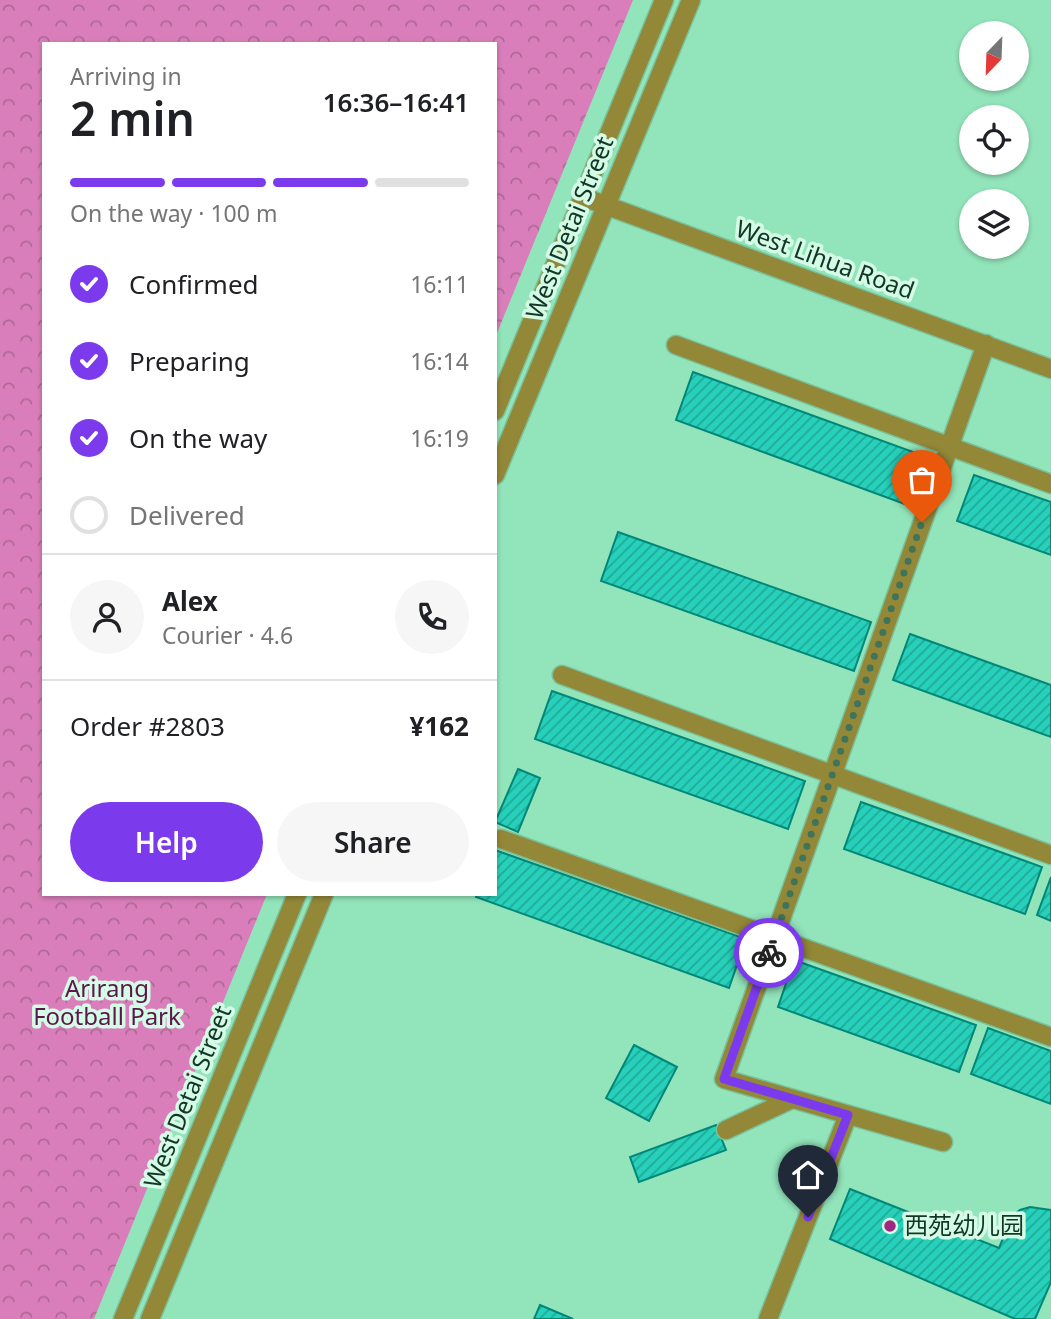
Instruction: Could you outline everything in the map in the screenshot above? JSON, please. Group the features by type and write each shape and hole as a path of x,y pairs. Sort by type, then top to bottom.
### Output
{"street":[{"name":"West Detai Street","path":"497,406 664,0"},
{"name":"West Detai Street","path":"497,470 691,0"},
{"name":"West Lihua Road","path":"583,197 1051,369"},
{"path":"943,1142 724,1079 986,344"},
{"path":"676,345 1051,484"},
{"path":"562,675 1051,855"},
{"path":"501,839 1051,1037"},
{"name":"West Detai Street","path":"123,1319 296,896"},
{"name":"West Detai Street","path":"150,1319 323,896"},
{"path":"726,1130 792,1099"},
{"path":"768,1319 848,1115"}],"green space":[{"name":"Arirang Football Park","path":"0,0 633,0 497,333 497,42 42,42 42,896 266,896 94,1319 0,1319"}],"building":[{"path":"693,372 927,457 910,506 676,420"},
{"path":"974,475 1051,502 1051,555 957,521"},
{"path":"618,532 871,622 854,671 601,581"},
{"path":"910,634 1051,685 1051,737 893,680"},
{"path":"552,691 805,781 788,829 535,739"},
{"path":"518,769 540,778 518,832 497,823"},
{"path":"861,802 1042,867 1025,914 844,849"},
{"path":"497,851 746,939 729,988 476,897 497,896"},
{"path":"1051,877 1051,921 1037,915"},
{"path":"794,960 976,1025 959,1072 778,1007"},
{"path":"988,1028 1051,1051 1051,1104 971,1074"},
{"path":"634,1045 677,1067 649,1121 606,1098"},
{"path":"716,1125 726,1150 639,1182 630,1157"},
{"name":"西苑幼儿园","path":"850,1189 999,1248 1013,1215 1030,1207 1051,1210 1051,1282 1035,1319 1015,1319 830,1239"},
{"path":"540,1305 573,1319 534,1319"}],"way so far":[{"path":"769,953 922,522"}],"place":[{"name":"西苑幼儿园","path":"890,1226"}],"route":[{"path":"769,953 724,1079 848,1115 808,1217"}]}
